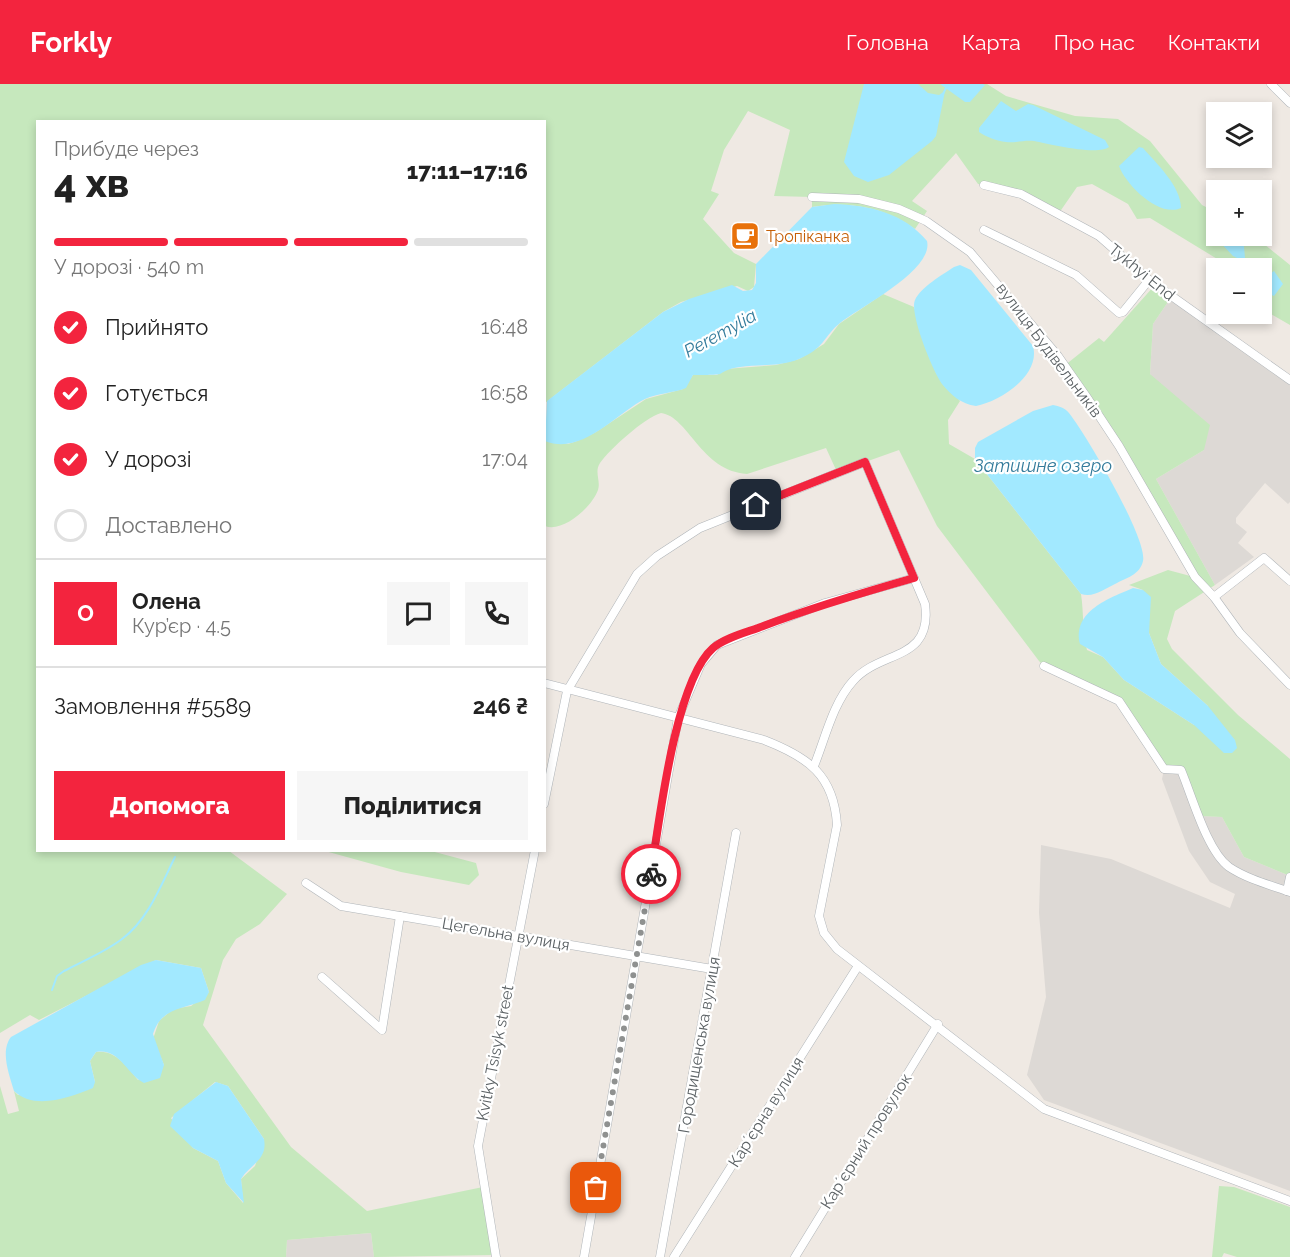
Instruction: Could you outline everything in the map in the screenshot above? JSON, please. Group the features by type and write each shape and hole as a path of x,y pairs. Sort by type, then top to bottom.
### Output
{"street":[{"path":"1271,84 1290,103"},
{"name":"Tykhyi End","path":"984,184 1021,194 1099,237 1149,280 1290,380"},
{"name":"вулиця Будівельників","path":"812,197 859,199 899,209 926,221 970,252 1050,347 1086,396 1119,446 1195,577 1215,597 1240,633 1290,685"},
{"path":"984,230 1076,275 1119,313 1123,312 1149,280"},
{"path":"546,794 567,691 630,582 657,556 700,528 865,462 925,604 926,625 918,642 863,672 853,681 844,693 814,766"},
{"path":"1215,597 1264,558 1290,581"},
{"path":"584,1257 678,718 701,664 717,645 825,603 914,578"},
{"path":"1044,666 1119,701 1164,769 1181,770 1213,848 1227,866 1288,892 1290,877"},
{"path":"546,684 567,691 764,740 786,748 814,766 830,793 837,825 820,907 821,925 828,940 858,966 938,1024 1044,1109 1290,1201"},
{"name":"Городищенська вулиця","path":"660,1257 736,833"},
{"name":"Kvitky Tsisyk street","path":"496,1257 478,1146 535,852"},
{"name":"Цегельна вулиця","path":"306,883 341,906 712,969"},
{"path":"322,977 382,1030 400,916"},
{"name":"Карʼєрна вулиця","path":"674,1257 858,966"},
{"name":"Карʼєрний провулок","path":"795,1257 938,1024"}],"shaded area":[{"path":"1172,296 1206,320 1206,324 1211,324 1290,380 1290,502 1288,504 1265,483 1236,518 1236,523 1247,532 1238,543 1254,557 1215,585 1156,479 1204,450 1150,374 1153,324"},
{"path":"1164,769 1181,770 1200,816 1222,817 1244,857 1290,876 1290,1191 1044,1100 1027,1075 1046,997 1039,913 1041,845 1111,859 1230,908 1235,894 1210,882 1189,851 1162,779"},
{"path":"371,1233 374,1257 286,1257 287,1240"}],"green space":[{"path":"0,84 987,84 1006,96 1075,116 1118,119 1150,141 1206,207 1206,246 1266,246 1290,265 1290,325 1272,315 1272,258 1216,258 1150,218 1137,219 1128,204 1092,184 1077,187 1059,213 1004,187 978,184 956,153 912,201 927,211 915,229 891,215 866,208 840,205 812,207 812,197 774,196 790,130 748,111 724,150 711,191 719,194 703,219 734,253 756,264 754,287 748,291 737,286 681,302 663,312 546,402 546,120 36,120 36,852 230,852 287,894 260,924 236,939 223,960 203,1025 291,1147 367,1211 483,1187 495,1255 374,1257 371,1233 287,1240 286,1257 0,1257 0,1086 8,1114 19,1111 14,1091 18,1095 95,1082 90,1061 96,1052 115,1056 138,1080 164,1065 153,1039 159,1021 173,1009 191,1006 209,992 201,968 156,960 39,1020 30,1015 0,1033","holes":["215,1082 228,1086 264,1139 255,1166 241,1179 243,1203 226,1183 218,1161 193,1148 171,1118"]},
{"path":"1155,285 1172,296 1153,324 1150,374 1210,425 1204,450 1156,479 1215,585 1175,611 1167,639 1172,649 1238,715 1290,759 1290,876 1244,857 1222,817 1200,816 1181,770 1164,769 1124,707 1044,666 1039,661 937,526 899,450 837,472 826,448 747,474 731,471 718,464 679,423 671,416 661,413 628,435 600,463 598,490 583,511 560,526 546,526 546,439 568,444 577,441 596,432 646,399 683,389 693,375 717,375 725,369 776,365 799,359 824,344 839,324 883,294 914,307 936,373 960,401 948,420 949,444 975,459 1081,594 1087,650 1103,657 1124,680 1194,725 1208,706 1161,664 1149,633 1143,590 1129,585 1168,570 1194,577 1119,446 1064,366 1099,338 1104,342"},
{"path":"329,852 435,852 476,863 479,875 469,885 401,872"},
{"path":"1219,1186 1234,1187 1290,1207 1290,1257 1237,1257 1224,1253 1222,1257 1212,1257"}],"water":[{"path":"864,84 918,84 928,93 939,95 945,91 936,136 932,141 889,175 868,182 854,176 844,162"},
{"path":"940,84 985,85 970,102 965,102"},
{"path":"1001,101 1016,111 1028,104 1033,105 1105,140 1109,147 1084,150 1034,141 1006,142 988,137 979,132 979,128"},
{"path":"1139,147 1143,148 1172,183 1177,191 1181,208 1172,210 1154,204 1144,198 1123,174 1119,166"},
{"path":"834,204 860,206 885,212 918,231 927,241 926,252 919,264 894,287 840,323 819,347 799,359 785,363 737,367 718,374 693,375 686,388 645,399 585,438 572,443 559,444 546,441 547,401 663,312 689,299 732,285 743,291 752,290 756,283 756,264 812,207"},
{"path":"1224,246 1244,246 1245,258 1233,256"},
{"path":"960,265 971,270 1033,346 1034,357 1031,367 1017,385 997,399 976,406 957,398 942,384 933,368 915,317 914,307 918,295 938,278"},
{"path":"1274,271 1283,284 1274,296 1272,295 1272,272"},
{"name":"Затишне озеро","path":"1053,405 1067,411 1088,441 1126,510 1142,549 1143,561 1136,573 1095,594 1081,594 975,459 975,448 978,442 1033,411"},
{"path":"1133,588 1143,590 1151,597 1149,633 1161,664 1208,706 1235,740 1237,748 1232,753 1224,753 1194,725 1124,680 1103,657 1080,644 1079,633 1087,614 1104,601"},
{"path":"156,960 201,968 209,992 205,1000 167,1014 157,1025 153,1034 164,1065 160,1078 144,1083 111,1054 96,1052 90,1061 95,1082 93,1088 63,1098 42,1101 22,1097 14,1091 6,1056 11,1037 141,965"},
{"path":"216,1082 228,1086 264,1139 265,1146 261,1157 241,1179 244,1203 226,1183 218,1161 193,1148 170,1126 174,1114"}],"waterway":[{"name":"Peremylia","path":"943,94 948,84"},
{"name":"Peremylia","path":"52,990 57,976 108,948 131,931 147,912 175,857"}],"way so far":[{"path":"596,1188 651,874"}],"place":[{"name":"Тропіканка","path":"745,236"}],"route":[{"path":"651,874 678,718 701,664 711,649 734,637 825,603 914,578 865,462 756,505"}]}
